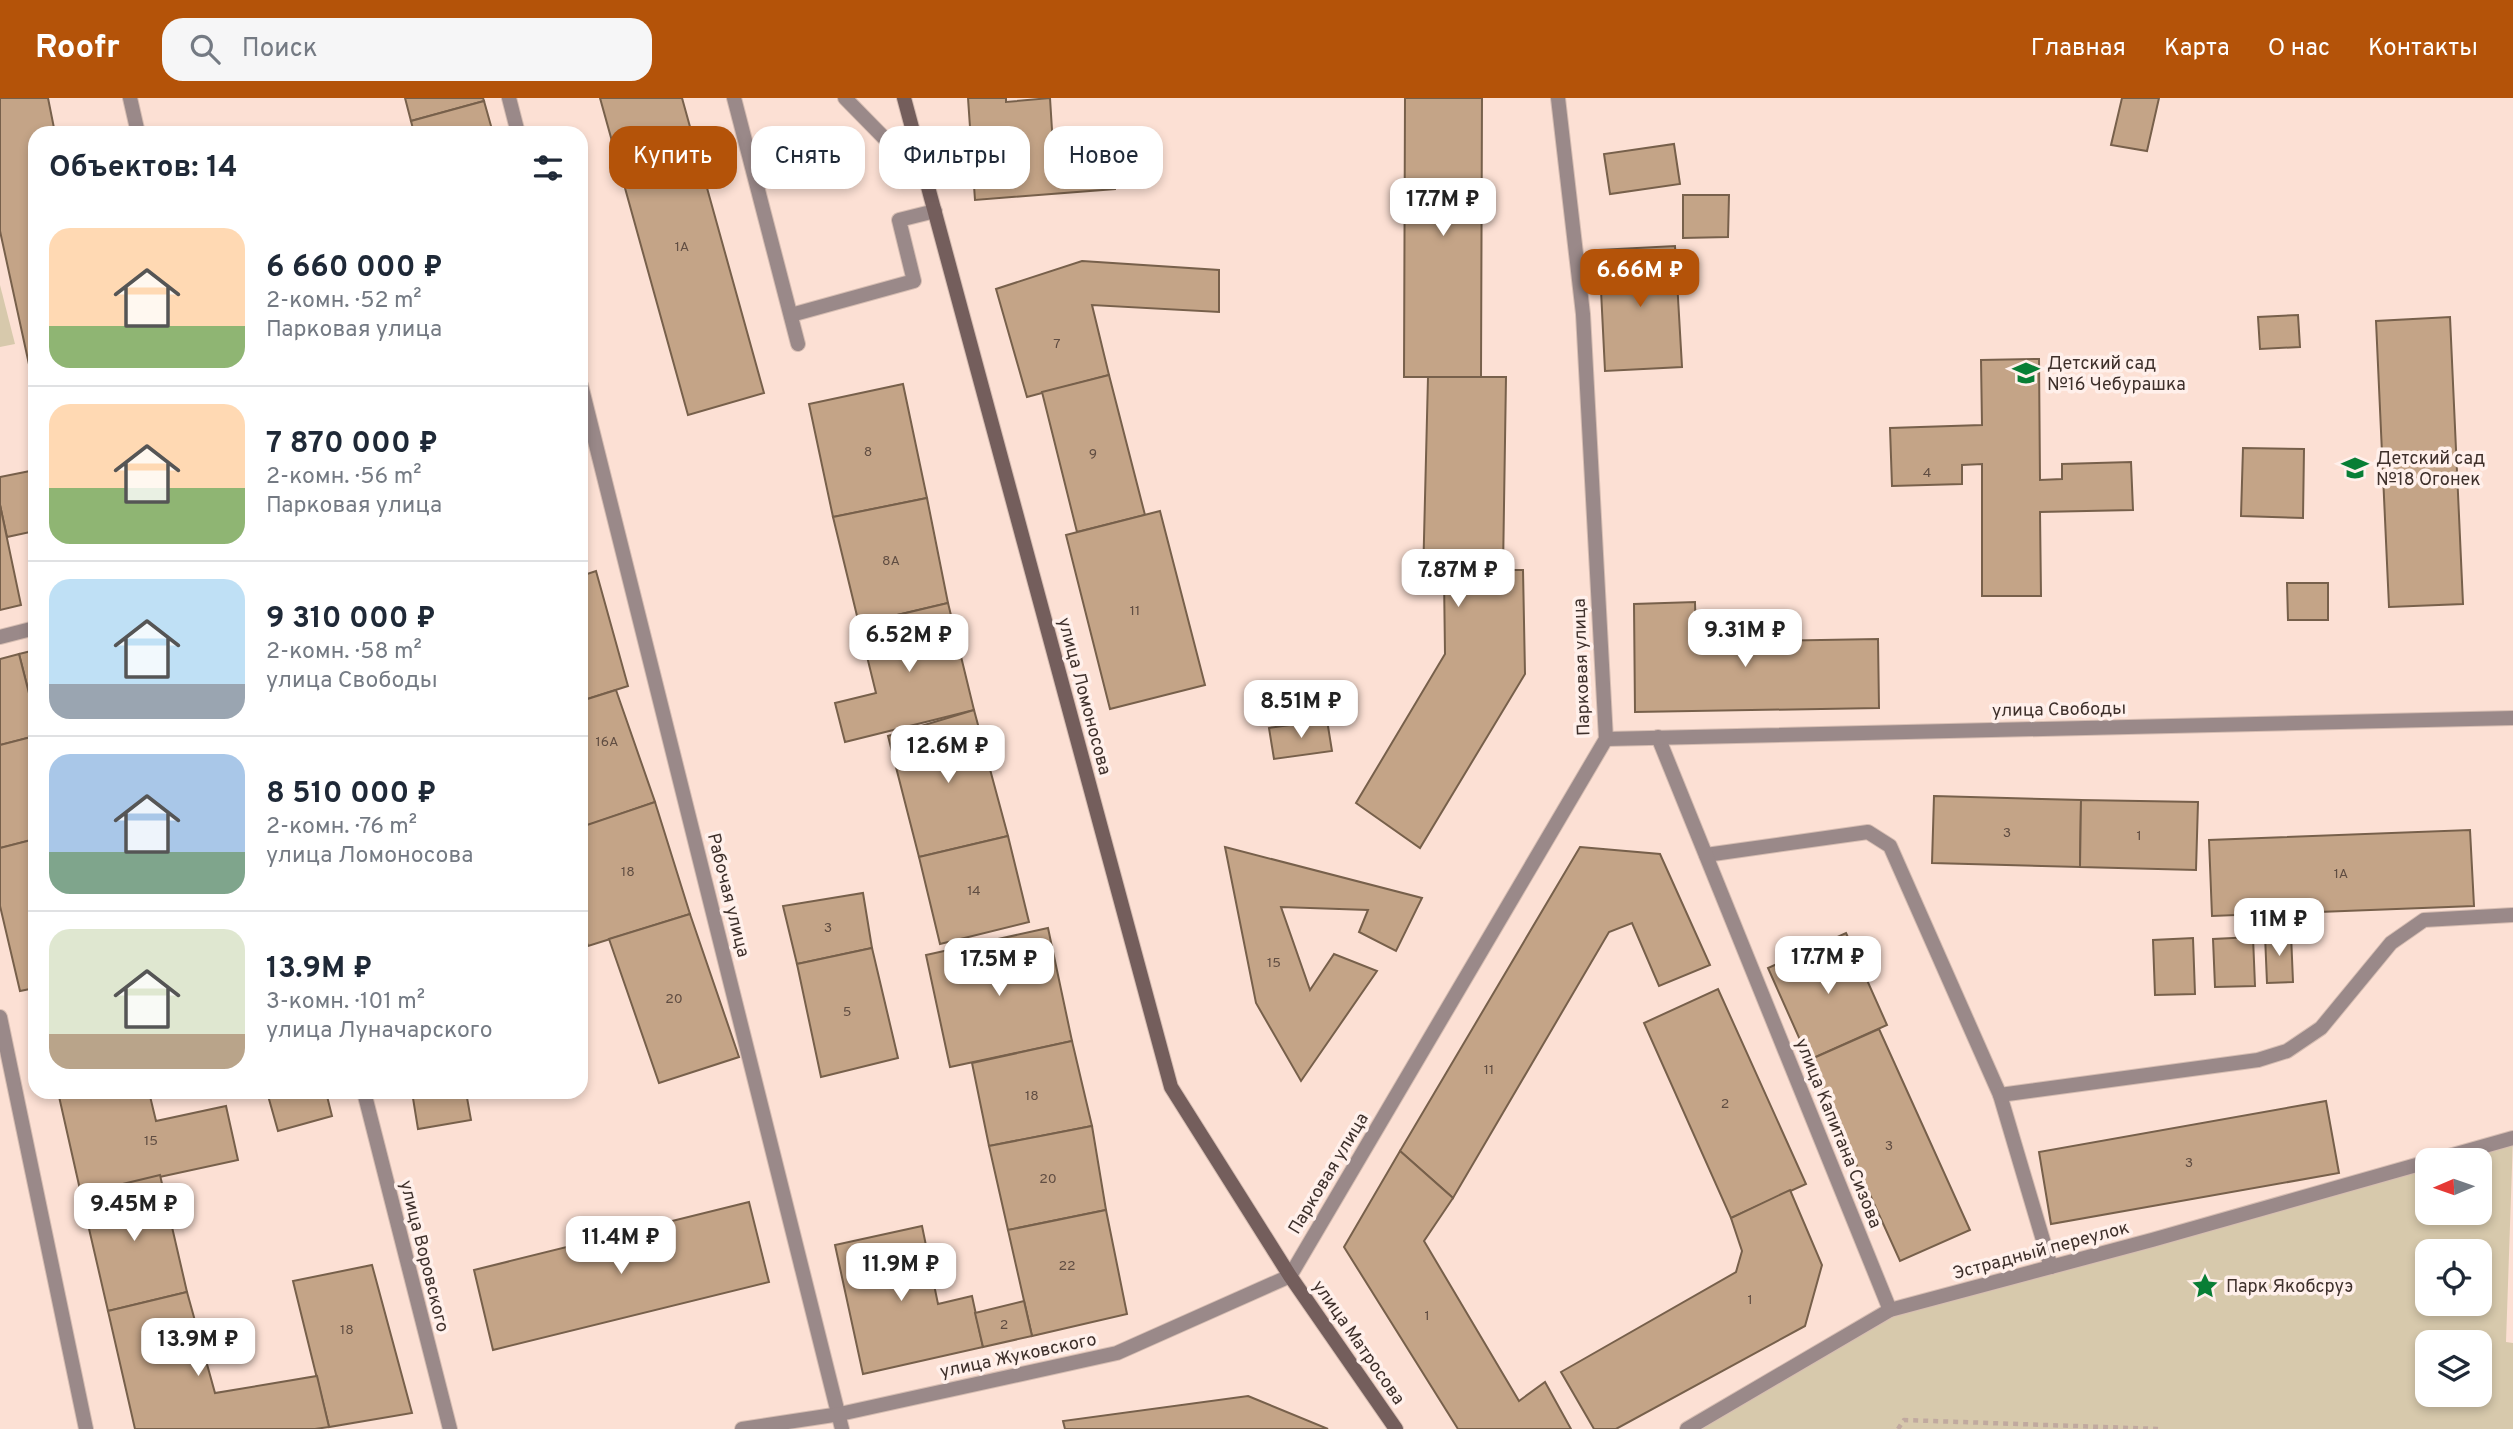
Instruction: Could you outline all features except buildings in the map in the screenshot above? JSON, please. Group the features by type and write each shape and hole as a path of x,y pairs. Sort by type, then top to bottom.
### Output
{"street":[{"path":"130,98 136,126"},
{"path":"509,98 516,126"},
{"path":"734,98 798,344"},
{"path":"845,98 879,133"},
{"name":"улица Ломоносова","path":"905,98 912,126"},
{"name":"Парковая улица","path":"1290,1276 1606,739 1583,314 1558,98"},
{"name":"улица Ломоносова","path":"929,189 1171,1087 1290,1276"},
{"path":"791,315 914,281 899,220 935,211"},
{"name":"Рабочая улица","path":"588,413 842,1429"},
{"path":"0,637 28,630"},
{"name":"улица Свободы","path":"1606,739 2513,718"},
{"name":"улица Капитана Сизова","path":"1658,737 1890,1310"},
{"path":"1706,855 1868,832 1890,846 2000,1095 2051,1267"},
{"path":"2000,1095 2259,1060 2287,1051 2321,1028 2391,943 2424,920 2513,915"},
{"path":"0,1017 86,1429"},
{"name":"улица Воровского","path":"366,1099 450,1429"},
{"path":"2478,1148 2513,1138"},
{"name":"Эстрадный переулок","path":"1687,1429 1890,1310 2415,1165"},
{"name":"улица Жуковского","path":"742,1429 839,1414 1117,1353 1290,1276"},
{"name":"улица Матросова","path":"1290,1276 1396,1429"}],"path":[{"path":"1898,1429 1904,1420 2160,1429"}],"shaded area":[{"path":"0,285 15,344 0,347"},
{"name":"Парк Якобсруэ","path":"2513,1138 2506,1342 2513,1343 2513,1429 1687,1429 1890,1310 2415,1165 2415,1225 2492,1225 2492,1148 2478,1148"}],"place":[{"name":"Детский сад №16 Чебурашка","path":"2026,373"},
{"name":"Детский сад №18 Огонек","path":"2355,468"},
{"name":"Парк Якобсруэ","path":"2205,1286"}]}
